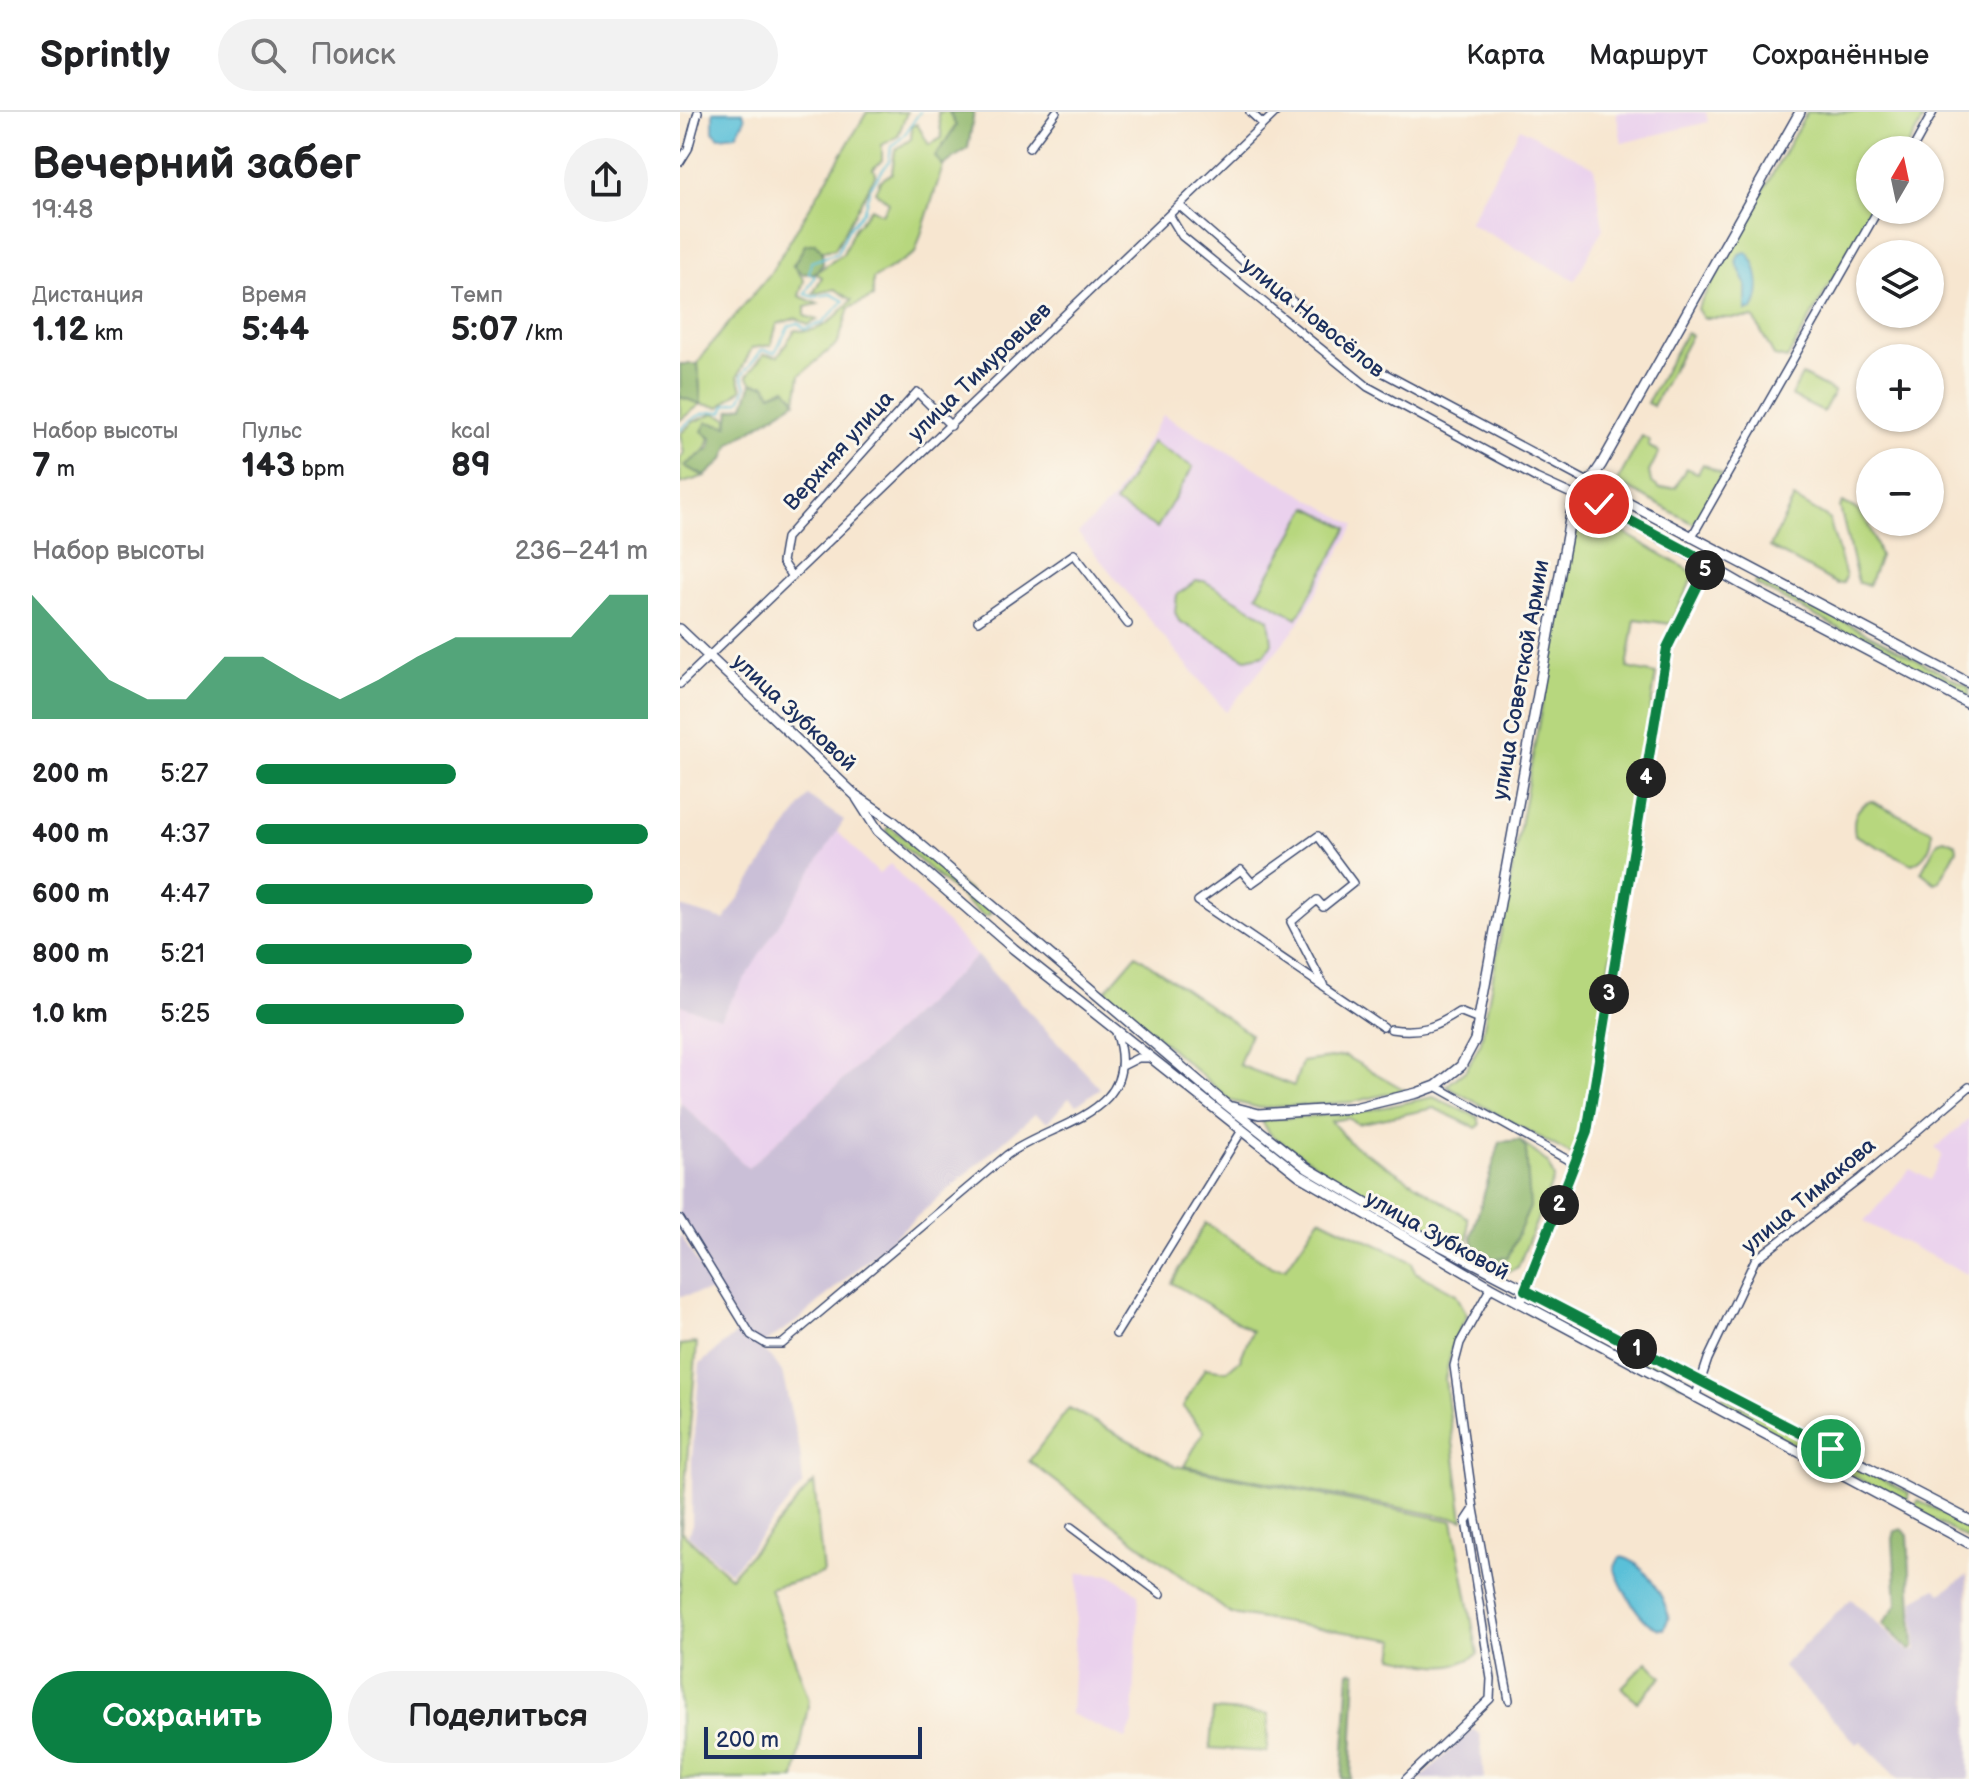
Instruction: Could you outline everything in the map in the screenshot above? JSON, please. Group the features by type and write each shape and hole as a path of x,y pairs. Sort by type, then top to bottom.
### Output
{"main road":[{"name":"улица Советской Армии","path":"1228,1106 1259,1114 1354,1108 1436,1086 1461,1066 1475,1040 1479,1020 1551,609 1572,508 1800,112"},
{"name":"улица Новосёлов","path":"1588,482 1969,683"},
{"name":"улица Новосёлов","path":"1578,497 1709,563 1743,585 1969,704"},
{"path":"1520,1303 1587,1132 1667,648 1714,550"},
{"name":"улица Зубковой","path":"680,629 855,795 893,821 1273,1143 1351,1196 1525,1290 1969,1520"},
{"name":"улица Зубковой","path":"855,795 878,831 1014,949 1238,1129 1345,1205 1695,1398 1969,1543"},
{"path":"878,831 877,823 883,818 893,821"},
{"path":"982,922 991,921 993,907"},
{"path":"997,934 995,925 1000,919 1010,919"},
{"path":"1014,949 1028,934"},
{"path":"1085,1007 1084,997 1088,992 1098,996"},
{"path":"1238,1129 1244,1119 1259,1114"}],"street":[{"path":"680,162 688,149 698,112"},
{"path":"1029,148 1056,112"},
{"path":"1250,112 1263,124"},
{"name":"улица Тимуровцев","path":"708,657 1276,112"},
{"path":"1920,136 1933,112"},
{"name":"улица Новосёлов","path":"1180,206 1259,275 1380,371 1588,482"},
{"name":"улица Новосёлов","path":"1170,216 1182,236 1368,387 1489,454 1578,497"},
{"path":"1691,538 1870,224"},
{"name":"Верхняя улица","path":"792,577 782,562 786,538 917,392 951,426"},
{"path":"1489,454 1499,436"},
{"path":"978,621 1074,554 1128,624"},
{"path":"680,684 708,657"},
{"path":"1323,984 1291,922 1317,900 1323,907 1353,883 1318,836 1252,883 1241,870 1198,901 1387,1028 1411,1032 1435,1028 1459,1012 1479,1020"},
{"path":"680,1219 751,1335 757,1341 782,1344 1007,1155 1031,1138 1091,1114 1107,1096 1122,1066 1123,1049 1116,1032"},
{"path":"1122,1066 1138,1058 1148,1058"},
{"path":"1436,1086 1575,1164"},
{"name":"улица Тимакова","path":"1695,1398 1703,1382 1708,1359 1755,1260 1860,1179 1969,1087"},
{"path":"1116,1334 1238,1129"},
{"path":"1491,1287 1460,1343 1454,1366 1474,1509 1509,1700"},
{"path":"1907,1511 1917,1493"},
{"path":"1406,1779 1490,1699 1491,1679 1466,1521 1474,1509"},
{"path":"1071,1527 1161,1594"},
{"path":"1491,1679 1505,1681"}],"shaded area":[{"path":"1616,112 1706,112 1708,122 1622,143"},
{"path":"1520,128 1594,167 1603,228 1575,280 1469,223"},
{"path":"1163,415 1355,525 1297,626 1226,712 1078,533 1114,498"},
{"path":"808,796 844,820 720,1018 680,1005 680,907 724,920"},
{"path":"837,831 879,874 890,864 977,956 748,1168 680,1102 680,1005 720,1017"},
{"path":"977,956 1100,1088 1077,1105 1069,1098 1048,1122 1035,1114 796,1322 758,1347 773,1359 782,1372 800,1452 803,1484 730,1573 688,1535 692,1525 692,1459 700,1364 741,1330 680,1228 680,1102 748,1168"},
{"path":"1969,1119 1969,1275 1864,1222 1910,1169 1930,1180 1942,1155 1935,1148"},
{"path":"680,1234 714,1291 680,1296"},
{"path":"1078,1573 1112,1575 1139,1595 1133,1723 1126,1739 1071,1714"},
{"path":"1967,1575 1969,1779 1898,1779 1861,1741 1857,1744 1782,1666 1851,1599 1909,1652 1916,1650 1914,1600 1936,1588 1941,1593"},
{"path":"1473,1729 1480,1735 1484,1779 1420,1779"}],"green space":[{"path":"867,112 907,112 898,136 882,145 882,160 873,169 876,174 835,249 822,251 815,243 793,265 804,280 799,296 818,304 805,307 805,316 817,320 808,325 796,318 777,324 771,345 752,348 738,376 742,389 720,407 701,404 680,420 680,397 701,403 698,364 704,353 770,274"},
{"path":"938,112 949,112 956,125 936,157 943,166 915,253 873,279 873,297 849,308 838,343 800,375 796,401 786,388 770,394 766,385 752,383 747,376 764,354 778,356 795,330 820,327 852,300 835,289 813,294 822,277 815,273 843,254 854,229 871,208 882,214 889,202 875,192 880,181 892,173 895,150 911,139 912,126 917,124 929,145 942,138"},
{"path":"949,112 974,112 968,148 943,166 935,157 956,126"},
{"path":"1807,112 1927,112 1914,136 1856,136 1856,224 1864,224 1787,359 1774,356 1754,318 1703,318 1697,309"},
{"path":"815,243 822,251 823,264 815,273 803,274 793,266 805,245"},
{"path":"1686,333 1691,335 1653,406 1647,403"},
{"path":"680,364 698,364 701,404 680,397"},
{"path":"1802,375 1834,392 1823,412 1791,396"},
{"path":"752,383 766,385 771,394 786,388 796,401 730,444 724,459 705,476 684,466 710,448 712,439 702,431 707,422 728,426 730,410 744,406"},
{"path":"714,413 728,418 728,426 708,423 710,438 706,449 684,466 705,476 680,484 680,458 684,453 680,434 693,422"},
{"path":"1642,436 1650,441 1648,446 1659,452 1649,472 1651,482 1660,489 1676,487 1686,468 1698,473 1703,464 1722,474 1694,524 1617,482"},
{"path":"1152,442 1193,467 1157,528 1115,503"},
{"path":"1794,498 1829,519 1846,577 1843,583 1837,584 1770,547"},
{"path":"1843,503 1856,510 1856,536 1872,536 1880,556 1869,585 1858,583 1840,507"},
{"path":"1578,506 1695,574 1670,624 1635,619 1627,668 1656,674 1583,1134 1572,1155 1446,1086 1466,1070 1481,1042"},
{"path":"1308,507 1348,528 1297,618 1257,595"},
{"path":"1759,577 1969,687 1969,697 1755,584"},
{"path":"1196,581 1204,581 1269,619 1272,643 1264,655 1246,659 1179,621 1175,612 1177,595"},
{"path":"1871,801 1932,831 1930,846 1921,859 1912,864 1855,835 1856,814"},
{"path":"889,826 990,908 990,915 983,916 889,834 886,830"},
{"path":"1944,839 1956,844 1957,849 1940,881 1935,883 1921,872 1938,841"},
{"path":"1136,955 1250,1034 1239,1065 1294,1086 1302,1062 1345,1056 1405,1090 1353,1102 1260,1108 1231,1101 1105,991"},
{"path":"1433,1097 1478,1117 1480,1125 1476,1128 1434,1108 1358,1124 1348,1118 1331,1121 1349,1142 1468,1218 1468,1251 1430,1233 1427,1227 1382,1202 1371,1201 1271,1135 1261,1120 1355,1113"},
{"path":"1520,1140 1548,1163 1554,1178 1518,1267 1510,1271 1491,1264 1494,1259 1508,1257 1526,1149"},
{"path":"1520,1140 1526,1149 1530,1207 1508,1257 1494,1259 1474,1246 1471,1236 1500,1142"},
{"path":"1320,1218 1412,1262 1415,1272 1456,1294 1467,1315 1453,1343 1445,1379 1463,1520 1184,1466 1204,1431 1183,1407 1205,1368 1227,1371 1240,1360 1252,1331 1172,1283 1205,1223 1272,1267 1286,1268"},
{"path":"1551,1309 1691,1383 1681,1385 1548,1312"},
{"path":"697,1343 681,1531 730,1577 814,1482 823,1574 770,1588 809,1700 795,1779 680,1779 680,1345"},
{"path":"1723,1396 1909,1493 1906,1504 1716,1403"},
{"path":"1069,1408 1176,1466 1453,1521 1478,1654 1457,1664 1426,1664 1393,1657 1396,1640 1231,1614 1029,1461"},
{"path":"1918,1501 1969,1524 1969,1540 1914,1509"},
{"path":"1902,1529 1908,1535 1914,1648 1910,1650 1883,1624 1897,1605 1893,1539 1895,1531"},
{"path":"1647,1662 1662,1677 1637,1702 1622,1687"},
{"path":"1349,1671 1356,1672 1351,1779 1342,1779"},
{"path":"1213,1710 1269,1714 1267,1752 1210,1748"}],"water":[{"path":"713,112 743,112 745,119 736,135 719,137 713,131"},
{"path":"1746,252 1757,271 1759,287 1753,309 1746,311 1746,284 1736,262 1739,254"},
{"path":"1620,1557 1636,1564 1657,1589 1669,1617 1664,1629 1640,1615 1627,1595 1614,1568"}],"waterway":[{"path":"680,430 699,415 723,412 726,405 740,401 746,387 742,375 762,350 775,352 789,326 798,323 805,329 822,323 844,301 831,294 814,297 805,294 815,276 809,274 811,262 837,253 849,228 864,210 870,188 889,161 891,147 904,136 920,112"}],"route":[{"path":"1599,504 1709,563 1667,648 1587,1132 1525,1290 1831,1449"}]}
